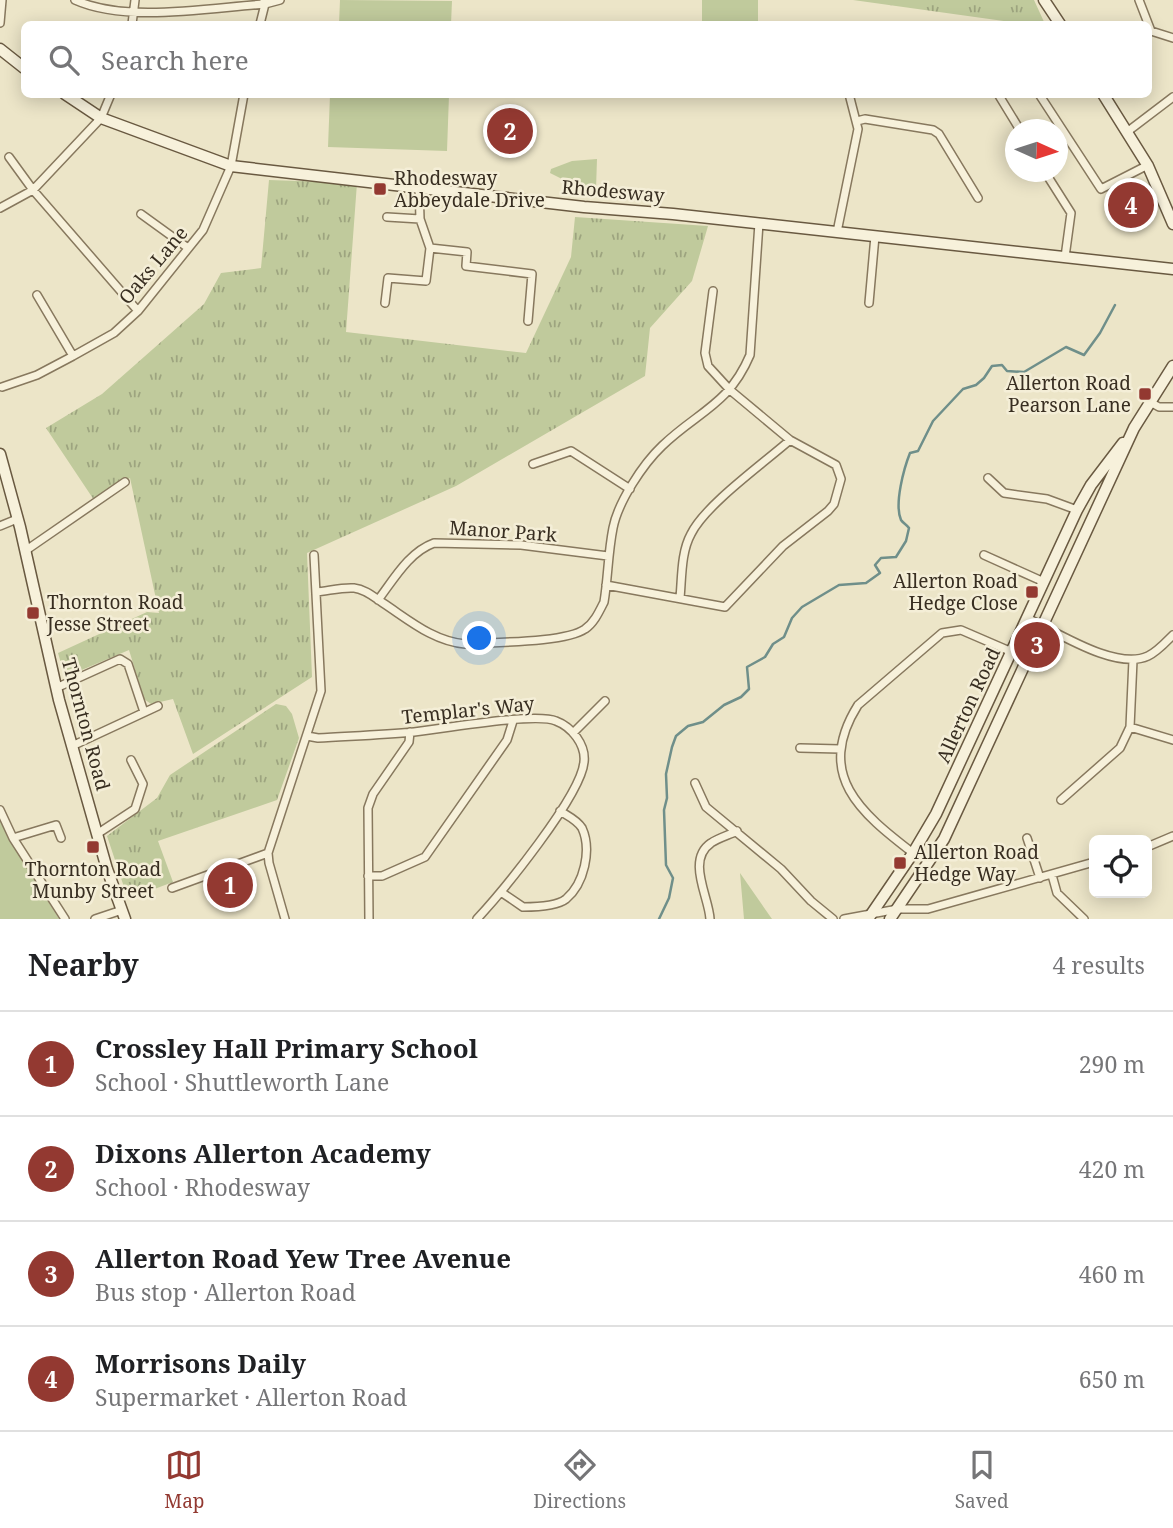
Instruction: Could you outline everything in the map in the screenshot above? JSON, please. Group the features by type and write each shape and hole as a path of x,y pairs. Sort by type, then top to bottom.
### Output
{"street":[{"path":"0,23 2,0"},
{"path":"75,0 92,8 133,13 280,0"},
{"path":"132,21 135,0"},
{"path":"1044,0 1058,21"},
{"path":"1139,0 1147,21"},
{"path":"261,21 264,2"},
{"path":"1152,31 1173,38"},
{"path":"0,49 21,66"},
{"path":"1127,132 1173,97"},
{"name":"Rhodesway","path":"71,98 102,118 231,166 592,208 759,223 1173,269"},
{"path":"0,208 33,190 102,118 110,98"},
{"name":"Oaks Lane","path":"2,387 37,375 73,356 114,332 138,311 204,230 231,166 243,98"},
{"path":"837,232 859,129 850,98"},
{"path":"1000,98 1013,119"},
{"path":"1043,98 1101,189 1148,165"},
{"path":"1106,98 1148,165 1173,224"},
{"path":"857,121 865,119 933,130 939,134 978,198"},
{"path":"9,157 33,190 138,311"},
{"path":"1051,182 1071,214 1065,257"},
{"path":"385,303 388,278 426,281 430,248 420,219 419,186"},
{"path":"141,214 188,248"},
{"path":"387,217 420,219"},
{"path":"316,592 353,588 364,590 442,640 465,645 561,637 583,630 599,614 607,585 608,556 616,516 631,489 663,445 730,390 742,374 750,355 759,223"},
{"path":"869,303 875,236"},
{"path":"430,248 467,252 466,266 532,274 528,321"},
{"path":"607,585 725,607 783,546 834,504 841,479 836,465 790,440 730,390 708,366 705,353 713,291"},
{"path":"37,295 73,356"},
{"name":"Allerton Road","path":"869,916 914,853 936,814 1077,510 1091,485 1134,428 1173,366"},
{"path":"1150,402 1159,407 1173,407"},
{"name":"Allerton Road","path":"890,919 944,839 1134,428"},
{"path":"680,598 685,552 696,525 790,440"},
{"path":"533,464 571,451 631,489"},
{"name":"Thornton Road","path":"1,458 72,746 123,914"},
{"path":"988,478 1004,493 1047,499 1077,510"},
{"path":"25,551 125,482"},
{"path":"0,526 17,519"},
{"name":"Manor Park","path":"378,600 412,555 424,546 434,543 510,544 608,556"},
{"path":"285,919 268,853 321,691 314,555"},
{"path":"984,555 1044,582"},
{"path":"1027,618 1105,655 1133,660 1150,656 1173,635"},
{"path":"914,853 874,823 856,804 843,778 841,749 849,719 858,705 942,633 961,629 1012,652"},
{"path":"57,688 120,659 128,664 144,712"},
{"path":"1061,800 1120,748 1130,727 1133,660"},
{"path":"477,919 501,892 561,811 582,777 585,760 582,746 573,733 605,701"},
{"path":"72,746 158,706"},
{"name":"Templar's Way","path":"307,736 318,738 410,732 545,718 556,721 573,733"},
{"path":"368,876 382,876 425,857 508,740 513,721"},
{"path":"1130,727 1173,740"},
{"path":"369,919 368,808 373,794 409,742 410,732"},
{"path":"800,748 841,749"},
{"path":"97,834 135,809 143,784 131,761"},
{"path":"695,783 706,807 737,831 833,919"},
{"path":"0,810 13,838 65,919"},
{"path":"501,892 523,907 560,902 567,898 587,864 582,829 574,819 561,811"},
{"path":"13,838 56,825 61,838"},
{"path":"710,919 699,866 709,844 737,831"},
{"path":"1152,845 1173,836"},
{"path":"1027,838 1040,878"},
{"path":"172,888 268,853"},
{"path":"844,919 898,909 928,909 1089,863"},
{"path":"1052,874 1057,893 1084,919"},
{"path":"95,919 123,914"}],"green space":[{"path":"340,0 452,1 451,21 339,21"},
{"path":"702,0 758,0 758,21 702,21"},
{"path":"853,0 1034,0 1044,21 1004,21"},
{"path":"330,98 449,98 447,151 328,147"},
{"path":"597,159 596,189 570,183 550,173 551,169 572,161"},
{"path":"269,180 357,183 346,332 526,353 571,257 575,217 708,226 692,281 650,328 645,376 456,486 307,553 312,677 193,754 173,699 151,704 144,699 129,650 65,677 58,653 147,612 159,613 130,478 94,500 46,428 102,394 204,304 221,273 261,268"},
{"path":"276,704 286,706 292,714 299,738 277,800 158,841 173,882 128,899 107,836 157,798 170,775"},
{"path":"0,819 7,835 59,919 0,919"},
{"path":"740,873 772,919 744,919"}],"waterway":[{"path":"659,919 669,898 673,878 666,865 664,810 667,798 666,774 676,736 688,726 703,722 749,689 747,667 765,657 773,644 784,637 792,618 802,607 839,585 866,583 880,573 875,565 881,558 896,557 906,541 909,528 901,520 899,496 910,453 918,451 933,421 963,389 976,385 992,366 1002,365 1007,371 1024,372 1066,347 1084,355 1115,305"}],"place":[{"name":"Dixons Allerton Academy","path":"510,131"},
{"name":"Rhodesway Abbeydale Drive","path":"380,189"},
{"name":"Morrisons Daily","path":"1131,205"},
{"name":"Allerton Road Pearson Lane","path":"1145,394"},
{"name":"Allerton Road Hedge Close","path":"1032,592"},
{"name":"Thornton Road Jesse Street","path":"33,613"},
{"name":"Allerton Road Yew Tree Avenue","path":"1037,645"},
{"name":"Thornton Road Munby Street","path":"93,847"},
{"name":"Allerton Road Hedge Way","path":"900,863"},
{"name":"Crossley Hall Primary School","path":"230,885"}]}
